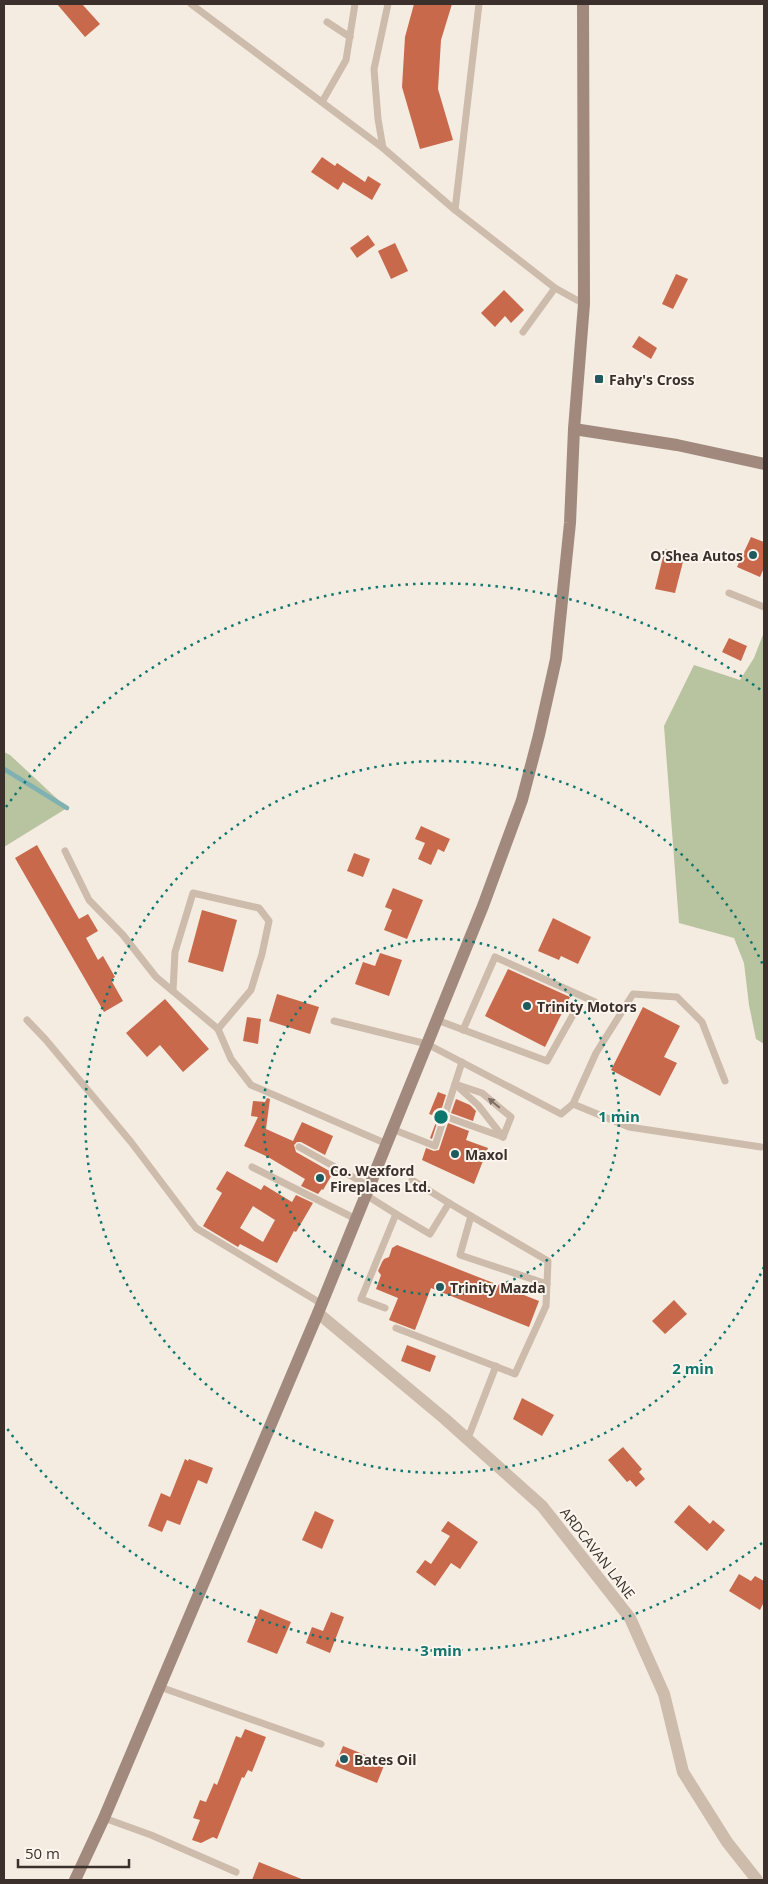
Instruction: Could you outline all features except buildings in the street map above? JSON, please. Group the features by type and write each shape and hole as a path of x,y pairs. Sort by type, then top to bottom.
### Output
{"main road":[{"path":"75,1880 104,1818 320,1308 483,906 522,800 556,659 570,523 574,429 584,304 583,4"},
{"path":"574,429 677,445 764,464"}],"street":[{"name":"ARDCAVAN LANE","path":"320,1308 542,1506 630,1618 664,1694 683,1772 727,1842 757,1880"}],"lane":[{"path":"191,4 383,148 455,210 555,288 584,304"},
{"path":"322,102 346,60 355,4"},
{"path":"383,148 378,119 374,69 388,4"},
{"path":"455,210 479,4"},
{"path":"327,22 350,37"},
{"path":"523,332 555,288"},
{"path":"729,593 764,606"},
{"path":"65,851 89,900 123,935 156,978 218,1029 231,1059 251,1085 387,1144"},
{"path":"173,991 175,952 193,893 259,908 270,921 251,990 218,1029"},
{"path":"463,1030 495,957 595,1002"},
{"path":"334,1021 427,1044 561,1114 573,1104 596,1053 633,994 677,997 702,1022 725,1081"},
{"path":"437,1020 547,1061 574,1012"},
{"path":"27,1020 131,1142 196,1228 320,1308"},
{"path":"392,1129 435,1146 462,1062"},
{"path":"455,1084 478,1105 503,1137"},
{"path":"455,1084 482,1093 511,1117 503,1137"},
{"path":"573,1104 629,1128 761,1147"},
{"path":"444,1116 503,1137"},
{"path":"299,1147 368,1190 396,1214 430,1234 449,1203"},
{"path":"252,1168 356,1219"},
{"path":"396,1328 515,1374 546,1306 548,1261 412,1180"},
{"path":"384,1308 361,1299 396,1214"},
{"path":"471,1216 460,1255 547,1284"},
{"path":"468,1438 496,1366"},
{"path":"160,1687 320,1744"},
{"path":"104,1818 151,1835 236,1872"}],"green space":[{"path":"764,632 764,1044 756,1039 749,1005 744,963 734,938 679,923 664,726 694,665 740,680 754,658"},
{"path":"4,752 10,755 67,808 4,847"}],"waterway":[{"path":"4,769 67,808"}],"place":[{"name":"Fahy's Cross","path":"599,379"},
{"name":"O'Shea Autos","path":"753,555"},
{"name":"Trinity Motors","path":"527,1006"},
{"name":"Maxol","path":"455,1154"},
{"name":"Co. Wexford Fireplaces Ltd.","path":"320,1178"},
{"name":"Trinity Mazda","path":"440,1287"},
{"name":"Bates Oil","path":"344,1759"}]}
